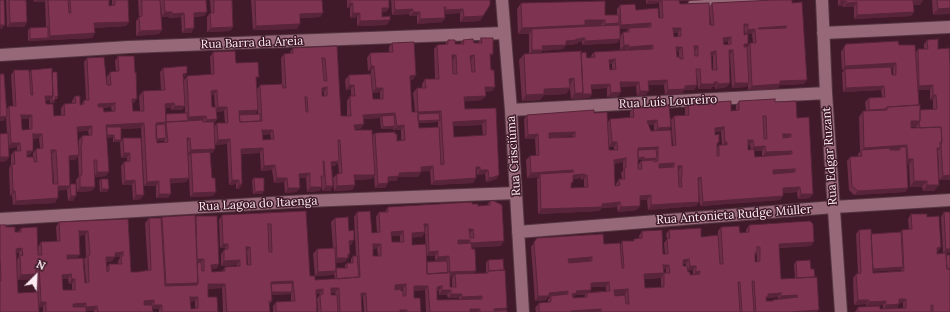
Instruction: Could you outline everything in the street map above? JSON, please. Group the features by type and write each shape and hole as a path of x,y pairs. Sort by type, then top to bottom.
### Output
{"street":[{"name":"Rua Crisciúma","path":"502,0 511,110 523,312"},
{"path":"681,6 766,0"},
{"name":"Rua Edgar Ruzant","path":"822,0 826,93 841,312"},
{"path":"823,33 950,27"},
{"name":"Rua Barra da Areia","path":"0,55 129,47 504,33"},
{"name":"Rua Luís Loureiro","path":"511,110 826,93"},
{"name":"Rua Lagoa do Itaenga","path":"0,219 306,202 516,193"},
{"name":"Rua Antonieta Rudge Müller","path":"518,232 834,207 950,200"},
{"path":"306,202 306,216"}],"building":[{"path":"0,0 4,0 5,25 0,25"},
{"path":"9,0 26,0 27,22 10,23"},
{"path":"48,0 68,0 69,13 71,13 70,0 109,0 109,6 115,5 115,0 128,0 129,22 94,23 95,33 50,36"},
{"path":"142,0 160,0 162,30 140,31 139,17 142,16"},
{"path":"164,0 206,0 207,12 194,13 194,28 185,29 184,13 172,14 172,12 165,12"},
{"path":"214,0 232,0 233,27 211,28 210,13 214,13"},
{"path":"255,0 322,0 323,13 300,14 300,24 256,26"},
{"path":"350,0 389,0 389,8 382,8 382,17 390,16 390,20 360,21 360,13 353,13 353,3 350,3"},
{"path":"394,0 490,0 490,5 483,16 464,17 463,9 446,10 446,7 444,7 445,18 420,19 420,12 413,12 413,9 395,10"},
{"path":"660,0 661,1 648,1"},
{"path":"662,0 679,0 680,4 709,3 710,25 714,25 712,3 774,0 792,0 792,3 802,2 807,80 780,81 780,84 752,86 750,43 756,43 755,29 748,30 748,24 744,24 744,35 748,34 748,44 744,44 744,47 747,47 749,83 735,83 733,50 729,50 730,83 718,84 718,82 714,82 714,84 701,84 700,69 696,69 697,85 685,86 685,89 668,90 667,80 648,81 649,91 640,91 639,82 620,82 621,92 611,93 610,84 591,85 592,94 582,94 581,53 586,52 587,58 595,57 594,52 653,49 653,45 629,47 629,45 624,45 623,32 629,32 629,28 651,27 651,23 621,25 620,5 635,4 636,10 658,8 659,18 663,18","holes":["786,26 786,28 758,28","673,28 681,28 681,36 674,37","731,37 731,44 724,45 723,38","694,46 698,46 698,56 695,56","676,47 682,47 683,59 680,59 680,57 677,57","716,51 717,70 712,70 711,52","615,59 616,69 610,70 609,60"]},
{"path":"841,0 913,0 914,12 857,15 857,2 847,3 846,1"},
{"path":"937,0 950,0 950,8 938,9"},
{"path":"605,1 605,15 619,15 619,23 605,24 605,20 585,20 585,25 522,28 521,3"},
{"path":"620,25 620,39 585,41 585,38 581,38 566,41 566,45 542,46 543,50 532,50 532,29"},
{"path":"48,27 48,38 30,39 30,28"},
{"path":"481,38 493,38 493,54 490,54 491,70 494,70 495,87 485,87 486,96 464,97 465,109 496,108 499,175 489,178 488,170 480,170 480,167 476,167 476,178 434,181 433,166 421,167 421,172 399,173 399,176 388,177 388,183 378,184 375,133 395,132 395,134 397,134 397,141 405,140 404,125 397,126 395,113 363,115 364,124 354,125 355,130 372,130 375,175 354,175 355,185 337,186 337,174 342,173 340,140 338,140 339,161 331,162 333,186 326,186 323,161 324,176 321,176 322,187 310,187 310,173 299,174 300,188 288,188 287,178 277,178 275,165 264,166 263,148 241,149 242,184 239,184 239,180 232,180 230,139 218,140 217,123 228,123 227,107 218,107 217,90 211,91 212,107 216,107 217,119 207,120 206,116 189,117 187,76 214,74 213,52 235,51 236,63 258,62 259,77 256,77 258,110 239,111 240,122 262,121 260,85 282,84 283,88 286,88 284,54 293,53 293,48 337,46 341,116 351,116 350,96 355,96 354,85 349,85 349,75 371,74 373,99 383,99 383,88 376,88 374,66 371,66 370,53 393,52 392,43 414,42 416,75 410,76 412,112 418,112 417,88 426,88 425,79 439,79 437,45 448,44 448,40 455,40 455,44 464,44 463,40 473,39 474,43 482,43","holes":["452,55 456,55 457,74 453,74","474,55 475,72 472,72 470,56","322,58 325,58 327,81 324,81","327,87 327,96 322,96 322,88","305,97 307,97 308,112 306,112","441,111 444,164 441,165 439,127 419,128 418,112","486,120 486,135 454,137 453,122","262,130 273,130 274,139 263,140"]},
{"path":"938,39 938,49 949,48 950,65 950,175 943,176 941,127 920,128 919,122 920,110 937,109 936,95 933,95 933,85 919,86 918,49 928,49 927,40"},
{"path":"898,41 899,45 915,45 919,105 869,110 869,98 885,97 884,86 846,88 845,69 891,67 892,75 896,75 896,63 845,66 844,47 846,44"},
{"path":"581,51 583,93 575,93 574,78 569,79 570,88 544,89 544,94 526,95 524,54"},
{"path":"118,56 134,56 137,99 132,99 133,111 144,111 143,91 165,90 163,68 187,66 187,73 183,74 185,106 175,106 174,103 165,104 166,122 203,120 203,122 214,122 215,149 191,150 190,138 187,138 189,178 170,179 171,194 159,194 159,181 147,182 144,123 106,125 109,172 97,172 97,160 94,160 95,187 80,187 80,175 82,175 82,136 92,135 92,126 77,127 79,155 69,156 70,186 58,186 58,198 16,201 15,191 13,191 12,164 15,164 14,151 21,151 20,143 11,143 9,106 16,106 14,70 29,70 31,95 33,95 31,70 52,68 53,96 45,96 46,104 53,104 54,116 65,115 64,104 76,103 75,96 80,96 80,105 84,104 84,100 89,100 87,58 104,57 107,85 111,85 110,72 119,71","holes":["115,103 115,111 104,112 103,107 98,107 98,104","21,115 32,115 32,129 22,130","166,122 168,142 157,143 156,123","33,134 42,134 43,148 36,149 37,162 34,162 34,157 27,157 27,151 33,151","51,150 56,150 58,184 53,184"]},
{"path":"52,72 57,72 58,96 52,101 53,96"},
{"path":"0,74 4,74 7,116 0,117"},
{"path":"775,99 775,102 796,101 797,118 809,117 813,194 801,194 800,187 783,188 783,196 703,202 701,177 698,178 699,202 651,205 651,195 640,196 640,206 621,207 620,202 602,204 602,207 541,209 540,174 574,172 573,170 531,173 530,156 539,155 538,134 528,135 527,115 594,110 594,113 607,112 609,150 618,150 617,142 612,142 610,119 634,117 633,108 669,105 671,127 658,128 657,120 647,121 651,131 671,130 672,146 676,145 674,116 689,115 688,104 731,101 731,111 739,110 739,101","holes":["763,116 766,116 767,139 764,139","724,127 725,142 727,142 727,145 719,145 719,156 717,156 719,134 715,135 715,128","575,132 575,137 549,138 549,133","783,134 791,134 791,137 783,138","748,140 753,140 754,147 765,146 766,152 792,151 792,154 755,157 754,149 748,150","658,147 658,161 641,161 642,169 638,169 638,148","626,158 626,168 624,168 625,179 619,179 620,185 615,186 614,160","674,163 674,167 659,168 659,164","678,166 682,166 682,187 679,187","795,169 795,172 773,174 773,170","584,174 587,175 588,187 571,188 571,183 573,182 573,175"]},
{"path":"920,105 920,121 911,121 911,128 941,127 942,142 940,142 940,148 937,148 939,185 927,185 927,181 914,181 913,159 908,159 907,145 864,148 863,111 887,110 887,107"},
{"path":"187,113 188,121 166,122 166,114"},
{"path":"439,113 440,120 418,121 418,114"},
{"path":"260,114 260,121 240,122 239,115"},
{"path":"394,115 395,126 383,127 382,116"},
{"path":"165,124 166,138 156,139 156,125"},
{"path":"107,127 121,127 121,140 115,140 114,135 107,135"},
{"path":"8,133 9,157 0,157 0,134"},
{"path":"123,138 141,138 144,195 136,195 135,180 125,181 124,162 130,161 130,153 124,153"},
{"path":"900,147 906,147 908,188 858,191 852,186 850,157 862,156 861,150 890,148 890,150 900,150"},
{"path":"656,149 657,158 638,158 638,150"},
{"path":"210,152 212,178 215,178 216,192 193,193 191,153"},
{"path":"254,178 264,178 264,191 255,192"},
{"path":"101,179 108,179 109,189 102,189"},
{"path":"70,184 76,184 76,196 71,196"},
{"path":"490,201 494,201 502,205 504,241 470,243 470,240 458,240 458,244 471,243 472,249 475,249 476,271 450,272 450,287 456,287 455,274 488,273 488,271 505,270 507,308 494,309 494,311 507,310 507,312 480,312 480,309 470,309 470,312 430,312 428,286 414,286 414,298 420,298 421,312 407,312 407,310 400,310 400,312 367,312 366,293 361,293 362,312 340,312 339,288 331,288 331,295 337,295 338,312 321,312 320,295 323,294 323,289 316,290 317,312 276,312 276,302 295,301 293,281 271,282 272,301 269,301 270,312 227,312 225,284 208,284 208,297 217,297 218,312 162,312 162,305 154,305 154,300 144,301 144,305 152,305 153,312 98,312 97,306 86,307 86,312 46,312 46,302 41,302 39,264 36,264 36,274 21,275 20,256 23,255 22,248 16,249 18,293 38,292 39,312 0,312 0,225 15,227 15,232 21,232 21,228 37,227 38,255 42,255 41,242 60,241 59,222 128,219 131,272 137,272 151,270 149,218 161,218 165,286 197,285 197,263 201,262 202,271 204,271 204,259 197,259 196,216 217,216 219,264 211,265 212,272 225,271 225,267 240,266 240,260 224,261 224,250 228,249 228,244 223,244 222,215 306,211 310,276 315,276 315,280 360,277 357,212 370,211 372,233 380,232 379,212 388,212 388,207 472,202 472,204 478,204 478,206 490,205","holes":["268,224 271,224 272,252 269,252","424,224 428,224 429,252 438,251 438,257 449,256 450,272 427,274 426,244 412,245 412,233 425,232","469,229 473,229 474,238 470,238","79,231 88,231 90,255 88,255 89,282 85,283 83,258 67,259 67,255 80,255","403,231 404,242 392,242 391,232","373,244 381,244 381,256 373,256","246,247 250,247 251,265 247,265","123,252 123,256 121,257 122,264 109,264 109,271 107,272 106,257 115,257 115,253","71,274 72,279 75,279 75,290 63,290 62,275","406,284 406,296 403,296 403,291 401,291 401,289 395,290 395,285","442,286 442,290 451,290 451,294 462,294 462,297 482,296 482,299 437,300 437,287","190,297 198,297 198,308 191,309","86,303 86,307 73,307 73,304"]},
{"path":"944,212 950,212 950,249 946,249"},
{"path":"911,214 927,214 927,217 939,216 941,247 937,248 937,254 946,253 947,269 950,269 950,312 933,312 933,305 931,305 931,312 858,312 858,307 880,306 880,309 906,308 906,299 899,299 899,304 886,305 886,301 869,302 869,300 858,300 856,274 861,273 859,230 871,229 873,273 904,271 902,230 912,229"},
{"path":"195,215 198,283 166,284 162,217"},
{"path":"348,217 349,231 354,230 354,240 349,241 350,254 348,254 348,258 337,258 335,218"},
{"path":"810,221 813,224 814,242 779,244 781,279 817,277 819,310 756,312 754,281 752,281 754,312 742,312 740,282 738,282 740,312 601,312 601,309 571,311 572,312 539,312 539,303 551,302 551,296 568,294 568,291 549,293 549,296 538,296 534,242 537,238 603,234 604,244 620,243 622,268 624,268 622,241 634,241 634,239 642,238 642,231 662,230 663,254 668,254 667,239 670,238 669,230 701,228 701,237 718,235 720,264 723,264 721,227 739,226 740,233 749,232 749,225","holes":["757,247 760,247 760,261 755,262 755,252 757,252","592,257 592,261 569,263 568,259","689,259 690,266 696,266 696,272 700,271 700,274 690,275 687,266 683,266 683,260","663,265 669,265 670,273 664,273","664,273 664,287 645,288 644,274","609,282 610,291 587,293 587,297 573,298 572,294 577,293 576,291 591,290 591,283","628,289 629,304 626,304 625,295 615,296 614,290","781,293 781,296 797,295 798,297 766,301 766,297 768,297 768,294"]},
{"path":"901,232 903,267 873,269 871,234"},
{"path":"335,248 336,271 318,272 317,249"},
{"path":"946,255 950,255 950,269 947,269"},
{"path":"353,256 357,256 359,277 337,279 336,268 347,268 347,263 353,263"},
{"path":"503,259 504,270 489,271 488,260"},
{"path":"810,260 811,269 814,269 815,277 797,278 796,261"},
{"path":"447,261 448,273 427,274 427,262"},
{"path":"292,283 292,292 272,292 271,284"}]}
